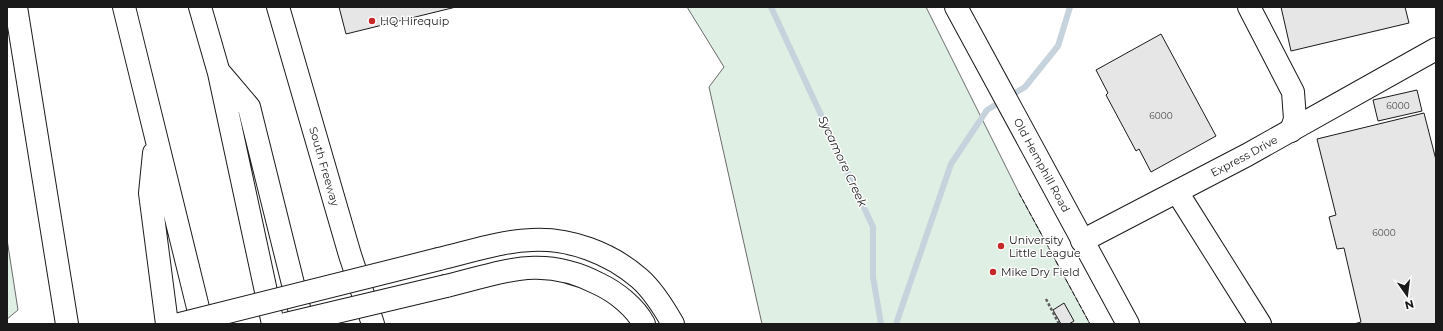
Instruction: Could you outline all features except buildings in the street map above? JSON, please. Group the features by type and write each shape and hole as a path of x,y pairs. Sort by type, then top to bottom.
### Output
{"main road":[{"path":"16,7 67,324"},
{"path":"124,7 202,324"},
{"path":"200,7 219,73 273,324"},
{"name":"South Freeway","path":"278,7 350,255 373,324"},
{"name":"Old Hemphill Road","path":"956,7 1128,324"},
{"path":"1249,7 1293,92 1295,119 1291,131"},
{"name":"Express Drive","path":"1082,241 1291,131 1405,68 1436,49"},
{"path":"219,73 249,107 303,324"},
{"path":"156,140 150,193 166,324"},
{"path":"1177,192 1260,324"},
{"path":"180,324 439,259 510,243 531,240 551,240 570,243 606,256 639,278 651,290 674,324"},
{"path":"286,324 523,268 553,267 581,275 607,288 632,309 644,324"}],"path":[{"path":"1046,300 1059,324"}],"green space":[{"path":"687,7 926,7 1019,193 1090,324 762,324 709,87 724,67"},
{"path":"7,239 18,310 7,319"}],"waterway":[{"name":"Sycamore Creek","path":"771,7 873,227 873,277 881,324"},
{"path":"896,324 951,164 987,110 1025,87 1058,46 1070,7"}],"fence":[{"path":"1019,193 1090,324"}],"place":[{"name":"HQ Hirequip","path":"372,21"},
{"name":"University Little League","path":"1001,246"},
{"name":"Mike Dry Field","path":"993,272"}]}
